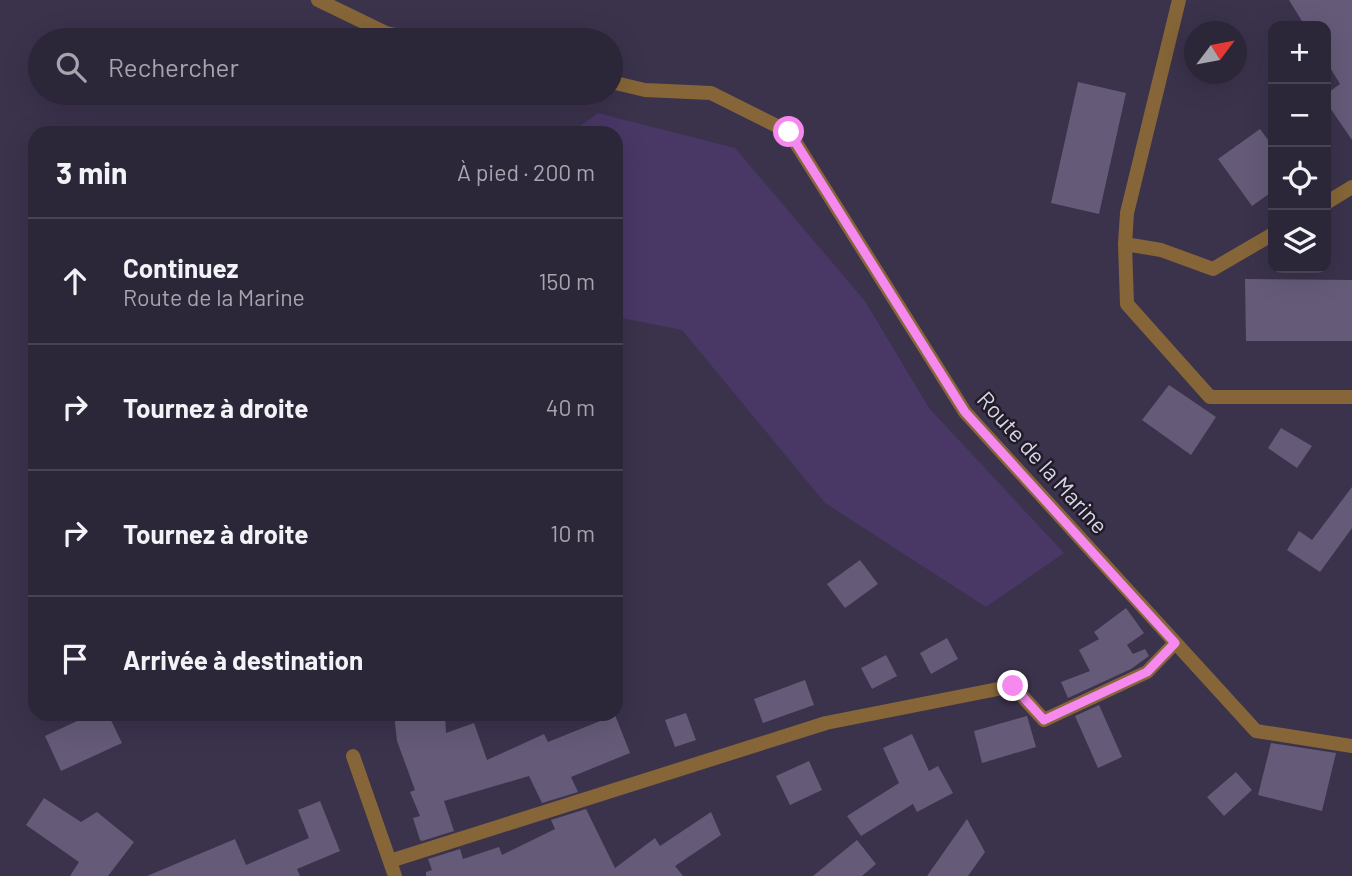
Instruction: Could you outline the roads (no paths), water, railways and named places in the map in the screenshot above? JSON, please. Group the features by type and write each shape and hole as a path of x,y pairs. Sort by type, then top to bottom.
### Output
{"street":[{"path":"318,0 376,28"},
{"path":"1179,0 1126,213 1127,304 1210,397 1352,397"},
{"name":"Route de la Marine","path":"623,85 645,90 711,93 789,132 965,412 1175,643 1256,731 1352,746"},
{"path":"1331,200 1352,187"},
{"path":"1125,244 1161,250 1213,269 1268,237"},
{"path":"390,862 826,723 1013,686 1044,720 1147,672 1175,643"},
{"path":"353,756 395,876"}]}
